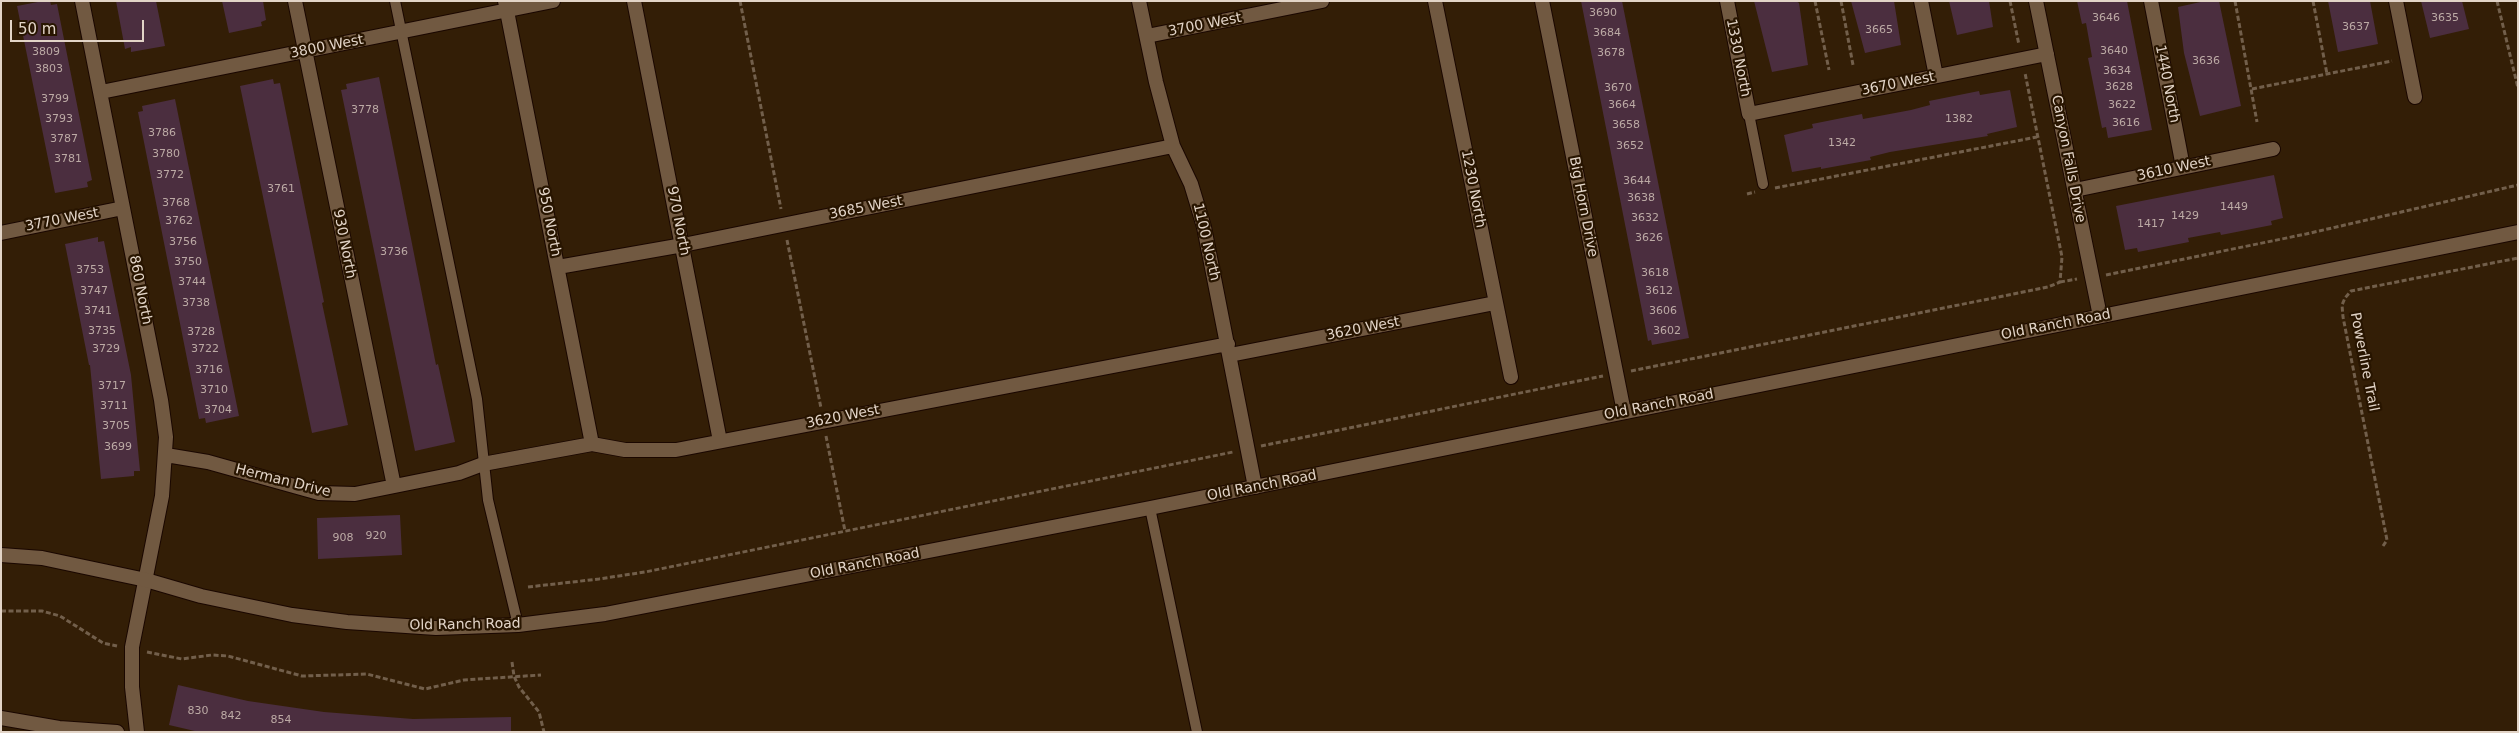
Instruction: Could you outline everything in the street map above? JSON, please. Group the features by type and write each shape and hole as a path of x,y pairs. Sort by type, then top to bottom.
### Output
{"street":[{"name":"860 North","path":"82,1 162,400 166,456 162,496 132,658 133,708 137,732"},
{"name":"930 North","path":"295,1 394,486"},
{"name":"3800 West","path":"101,92 401,32 506,6 554,1"},
{"name":"970 North","path":"634,1 720,441"},
{"name":"1100 North","path":"1139,1 1156,82 1173,146 1184,166 1198,203 1255,487"},
{"name":"3700 West","path":"1146,36 1322,1"},
{"name":"1230 North","path":"1435,1 1510,378"},
{"name":"Big Horn Drive","path":"1542,1 1624,412"},
{"name":"1330 North","path":"1727,1 1749,114"},
{"path":"1921,1 1936,76"},
{"name":"Canyon Falls Drive","path":"2036,1 2100,316"},
{"name":"1440 North","path":"2151,1 2184,168"},
{"path":"2396,1 2415,97"},
{"name":"950 North","path":"506,6 592,444"},
{"name":"3670 West","path":"1749,114 2047,54"},
{"name":"3685 West","path":"558,267 683,245 1173,146"},
{"name":"3610 West","path":"2075,190 2273,149"},
{"name":"3770 West","path":"1,233 123,208"},
{"name":"Old Ranch Road","path":"1,555 42,558 146,580 201,596 292,615 347,622 436,628 518,626 605,614 1150,508 2518,232"},
{"name":"3620 West","path":"459,473 483,464 592,444 625,450 676,450 1495,303"},
{"name":"Herman Drive","path":"166,456 208,462 331,495 355,494 459,473"},
{"path":"1,718 59,728 117,732"}],"lane":[{"path":"395,1 478,399 488,500 518,626"},
{"path":"1749,114 1762,189"},
{"path":"1150,508 1197,732"}],"path":[{"path":"740,1 780,205"},
{"path":"1815,1 1829,70"},
{"path":"1841,1 1854,65"},
{"path":"2010,1 2020,48"},
{"path":"2235,1 2257,122"},
{"path":"2313,1 2327,74"},
{"path":"2497,1 2518,88"},
{"path":"2252,89 2408,58"},
{"path":"1641,370 2048,287 2060,282 2062,257 2024,70"},
{"path":"1747,194 1762,189 2037,137"},
{"path":"2115,274 2306,234 2518,185"},
{"path":"788,244 820,406"},
{"name":"Powerline Trail","path":"2383,546 2387,540 2343,317 2342,305 2345,298 2351,291 2518,258"},
{"path":"528,586 600,579 645,572 1585,379"},
{"path":"827,438 845,531"},
{"path":"1,611 42,611 60,616 103,643 113,645"},
{"path":"148,652 182,659 212,655 228,656 302,676 367,674 425,689 464,680 541,675"},
{"path":"512,662 514,676 519,687 539,712 544,732"}],"building":[{"path":"50,1 51,5 57,4 92,180 87,182 88,187 55,193 17,6"},
{"path":"116,1 156,1 165,46 131,52 131,47 125,49"},
{"path":"222,1 263,1 266,20 261,22 262,26 229,33"},
{"path":"1581,1 1622,1 1689,338 1652,345 1651,340 1648,341"},
{"path":"1754,1 1796,1 1799,3 1808,65 1772,72"},
{"path":"1851,1 1894,1 1901,45 1865,53"},
{"path":"1949,1 1989,1 1993,27 1957,35"},
{"path":"2077,1 2127,1 2152,130 2108,138 2106,127 2102,128 2088,58 2092,57 2086,23 2082,24"},
{"path":"2205,1 2219,1 2241,106 2200,116 2184,53 2178,7"},
{"path":"2328,1 2370,1 2378,44 2338,52"},
{"path":"2421,1 2462,1 2469,29 2430,38"},
{"path":"379,77 436,365 438,364 455,442 415,451 341,90 347,89 346,84"},
{"path":"273,79 274,84 280,83 324,302 322,303 348,425 312,433 240,86"},
{"path":"2010,90 2017,127 1987,134 1988,136 1890,152 1870,157 1871,160 1792,172 1784,135 1813,128 1812,124 1862,114 1863,119 1911,110 1930,105 1929,101 1979,91 1980,95"},
{"path":"175,99 239,416 206,423 205,418 199,419 138,112 143,111 142,106"},
{"path":"2274,175 2283,218 2271,221 2272,225 2221,235 2220,232 2188,238 2189,242 2138,252 2137,248 2125,250 2116,206"},
{"path":"98,237 98,242 104,241 131,375 140,471 134,471 134,476 101,479 90,365 65,244"},
{"path":"400,515 402,555 318,559 317,518"},
{"path":"178,685 248,701 324,712 413,719 511,717 511,732 199,732 169,725"}]}
